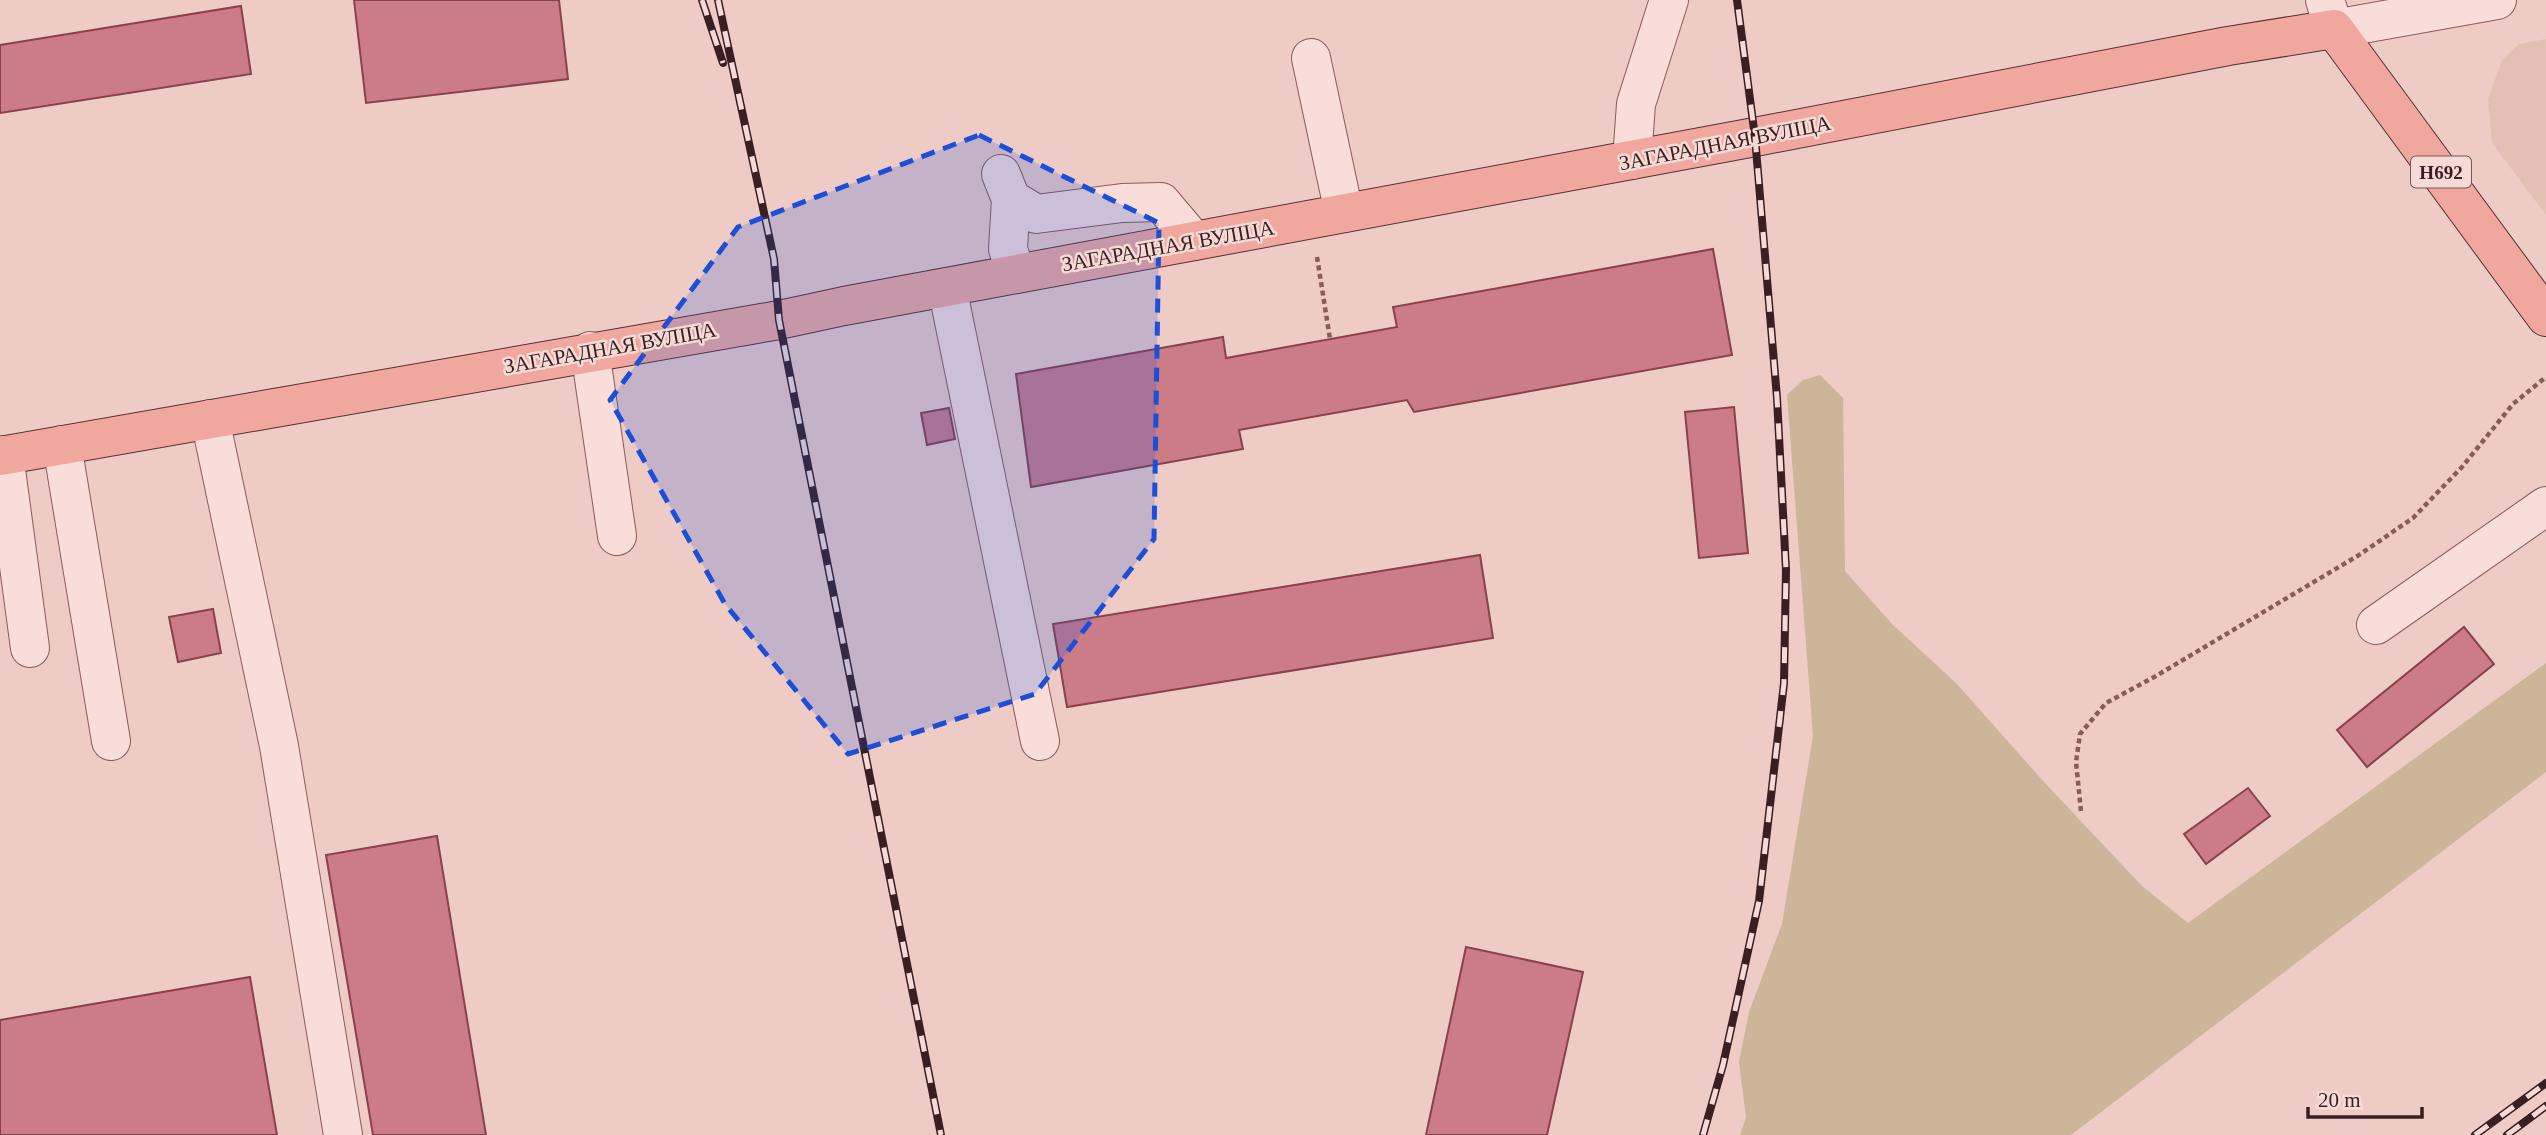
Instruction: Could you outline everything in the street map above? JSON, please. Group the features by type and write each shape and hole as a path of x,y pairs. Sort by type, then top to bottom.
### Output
{"main road":[{"name":"ЗАГАРАДНАЯ ВУЛІЦА","path":"2,456 779,320 1632,160 2228,46 2329,14"},
{"name":"Н692","path":"2329,14 2546,317"}],"lane":[{"path":"1632,160 1636,104 1669,0"},
{"path":"2329,14 2497,0"},
{"path":"1311,58 1327,217"},
{"path":"1016,274 1008,249 1006,186 1036,214 1122,203 1161,202 1194,241"},
{"path":"947,287 1040,741"},
{"path":"590,351 617,536"},
{"path":"210,419 279,747 343,1135"},
{"path":"62,445 111,741"},
{"path":"2,456 30,648"},
{"path":"2376,625 2546,506"}],"path":[{"path":"1327,217 1330,339"},
{"path":"2081,811 2076,762 2080,734 2106,703 2359,555 2413,518 2462,467 2513,404 2546,377"}],"highlighted area":[{"path":"979,135 1159,223 1154,539 1035,694 848,754 725,604 610,400 738,227"}],"shaded area":[{"path":"2546,39 2546,215 2492,143 2488,99 2502,60 2519,44"},
{"path":"1820,375 1843,398 1845,571 1892,624 1956,683 2142,886 2188,923 2546,663 2546,772 2071,1135 1740,1135 1746,1117 1739,1062 1749,1012 1782,924 1813,736 1787,395 1803,380"}],"building":[{"path":"354,0 559,0 568,79 366,103"},
{"path":"241,6 251,74 0,113 0,45"},
{"path":"1713,249 1732,355 1414,412 1407,400 1239,430 1243,449 1031,487 1016,374 1223,337 1226,358 1397,327 1393,307"},
{"path":"1734,407 1748,553 1699,558 1685,412"},
{"path":"949,408 955,439 927,445 921,413"},
{"path":"1480,555 1493,638 1067,707 1053,624"},
{"path":"213,609 221,653 178,662 169,617"},
{"path":"2464,627 2494,664 2367,767 2337,730"},
{"path":"2248,788 2270,816 2206,864 2184,834"},
{"path":"437,836 486,1135 373,1135 326,855"},
{"path":"1466,947 1583,972 1547,1135 1426,1135"},
{"path":"250,977 277,1135 0,1135 0,1020"}],"railway":[{"path":"702,0 723,63"},
{"path":"718,0 774,259 779,320 941,1135"},
{"path":"1703,1135 1723,1065 1759,901 1784,683 1786,570 1777,398 1755,137 1737,0"},
{"path":"2475,1135 2546,1083"},
{"path":"2507,1135 2546,1106"}]}
